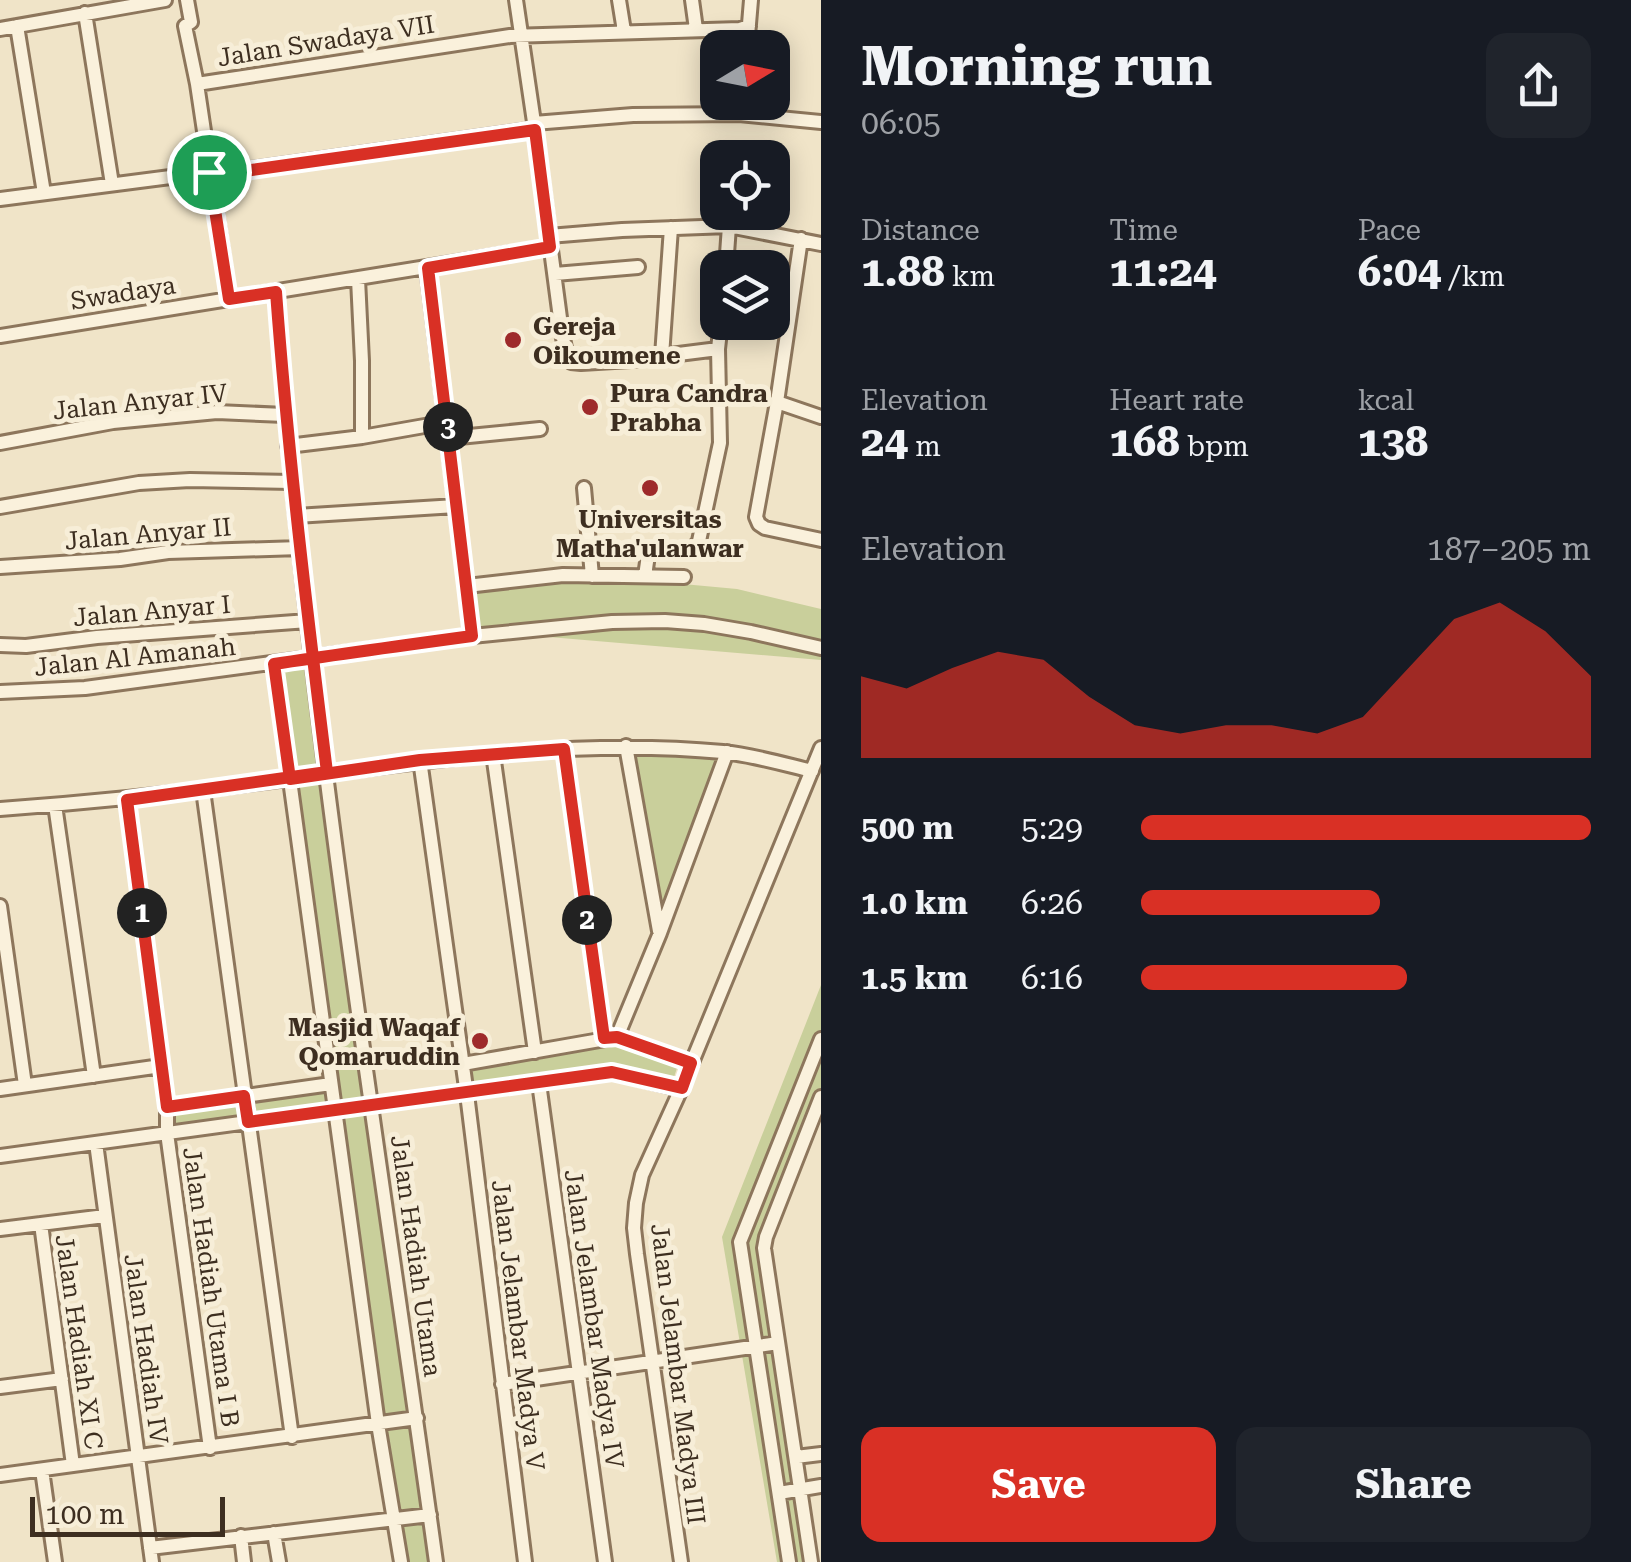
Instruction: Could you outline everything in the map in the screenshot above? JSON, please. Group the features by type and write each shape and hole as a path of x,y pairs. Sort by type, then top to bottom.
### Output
{"street":[{"path":"0,28 87,4 117,0"},
{"path":"84,6 166,0"},
{"path":"187,0 191,22 186,26 229,299"},
{"path":"516,0 566,354 572,362 581,363 718,350"},
{"path":"619,0 624,31"},
{"path":"692,0 696,29"},
{"path":"749,30 751,0"},
{"path":"84,6 112,184"},
{"path":"17,26 44,193"},
{"name":"Jalan Swadaya VII","path":"197,84 521,36 749,26"},
{"path":"0,199 209,172 223,174 535,126 700,111"},
{"path":"790,117 821,122"},
{"path":"662,356 672,228"},
{"name":"Swadaya","path":"0,336 428,268 549,241 672,228 800,238 821,244"},
{"path":"728,250 729,232"},
{"path":"800,238 756,516 764,528 821,540"},
{"path":"555,274 638,267"},
{"path":"428,268 472,636"},
{"path":"358,278 362,437"},
{"name":"Jalan Hadiah Utama","path":"276,292 288,446 327,772 436,1562"},
{"path":"645,576 652,550 687,553 699,541 720,443 719,340"},
{"path":"777,402 821,417"},
{"name":"Jalan Anyar IV","path":"0,443 112,422 217,412 285,415"},
{"path":"288,446 447,422"},
{"path":"449,438 540,429"},
{"path":"0,506 139,483 292,482"},
{"path":"584,488 592,576"},
{"path":"296,516 456,506"},
{"name":"Jalan Anyar II","path":"0,567 120,560 168,552 300,548"},
{"path":"467,586 562,575 684,577"},
{"name":"Jalan Anyar I","path":"0,645 26,646 308,621"},
{"name":"Jalan Al Amanah","path":"0,692 85,688 595,623 665,622 735,629 821,648"},
{"path":"274,664 378,1424 401,1562"},
{"path":"626,746 660,933"},
{"path":"0,809 127,800 420,760 626,746 727,752 812,770"},
{"name":"Jalan Jelambar Madya III","path":"681,1562 635,1241 636,1202 642,1176 821,748"},
{"path":"564,749 610,1037"},
{"path":"610,1037 660,933 727,752"},
{"path":"493,754 535,1052"},
{"name":"Jalan Jelambar Madya V","path":"420,760 525,1562"},
{"path":"203,790 292,1437"},
{"name":"Jalan Hadiah Utama I B","path":"127,800 210,1448"},
{"path":"55,805 94,1076"},
{"path":"0,906 25,1086"},
{"path":"462,1064 610,1037 691,1063"},
{"path":"788,1562 740,1242 817,1063 821,1039"},
{"path":"0,1089 161,1066"},
{"path":"0,1156 612,1072 682,1088"},
{"name":"Jalan Jelambar Madya IV","path":"540,1083 605,1562"},
{"path":"167,1107 331,1084"},
{"path":"811,1562 764,1242 821,1097"},
{"name":"Jalan Hadiah IV","path":"96,1143 151,1555"},
{"path":"0,1227 105,1216"},
{"name":"Jalan Hadiah XI C","path":"41,1224 73,1465"},
{"path":"502,1384 778,1342"},
{"path":"0,1387 62,1379"},
{"path":"0,1475 417,1418"},
{"path":"796,1457 821,1454"},
{"path":"42,1470 55,1562"},
{"path":"779,1493 821,1486"},
{"path":"151,1555 241,1536 430,1515"},
{"path":"274,1533 278,1562"},
{"path":"241,1536 244,1562"}],"green space":[{"path":"474,578 672,583 737,589 821,609 821,660 477,631"},
{"path":"311,663 428,1513 391,1516 278,668"},
{"path":"634,752 718,757 663,907"},
{"path":"821,985 821,1108 771,1246 813,1562 777,1562 722,1237"},
{"path":"611,1045 677,1068 673,1080 614,1068 470,1089 466,1066"},
{"path":"328,1086 332,1108 173,1129 174,1109"},
{"path":"428,1517 433,1562 404,1562 398,1521"}],"place":[{"name":"Gereja Oikoumene","path":"513,340"},
{"name":"Pura Candra Prabha","path":"590,407"},
{"name":"Universitas Matha'ulanwar","path":"650,488"},
{"name":"Masjid Waqaf Qomaruddin","path":"480,1041"}],"route":[{"path":"209,172 223,174 535,130 550,247 428,268 472,636 313,658 274,664 290,779 420,760 564,749 604,1038 617,1037 691,1063 682,1088 612,1072 248,1122 244,1096 167,1107 127,800 290,779 327,772 313,658 308,621 288,446 276,292 229,299 209,172"}]}
